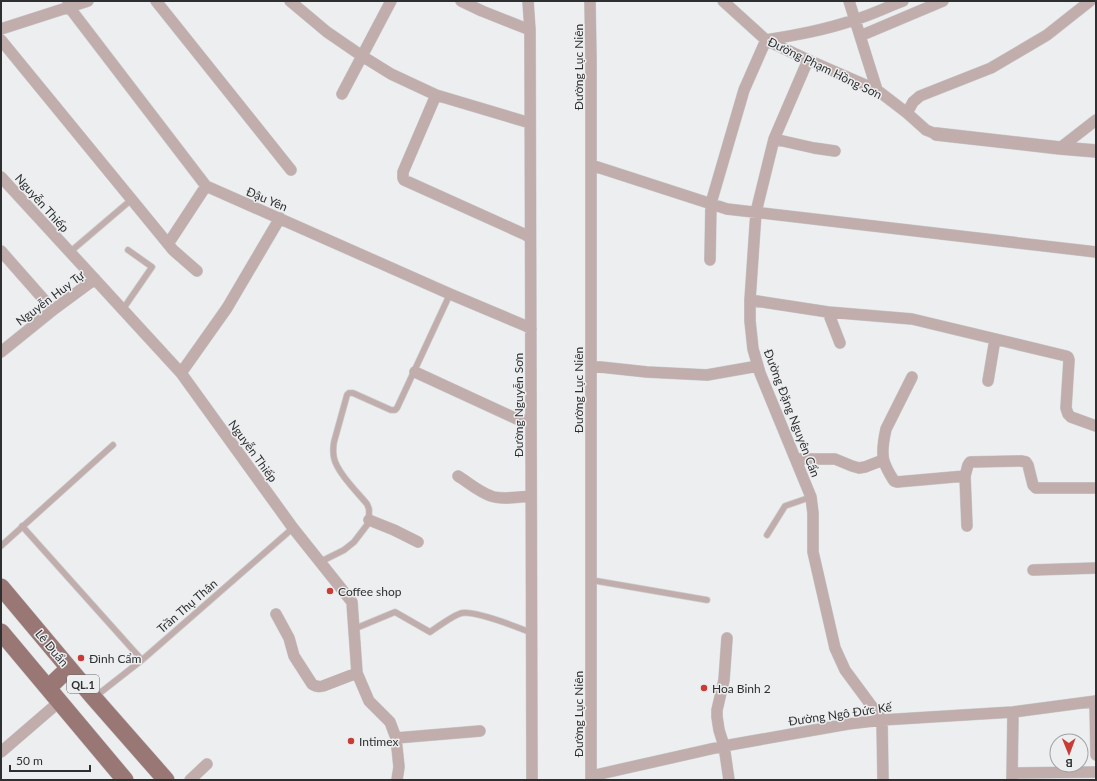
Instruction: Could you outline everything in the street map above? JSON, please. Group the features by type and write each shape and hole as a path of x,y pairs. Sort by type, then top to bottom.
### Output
{"main road":[{"name":"Lê Duẩn","path":"1,587 94,698 166,780"},
{"name":"QL.1","path":"1,632 125,780"},
{"path":"48,688 69,668"}],"street":[{"path":"1,29 68,4 88,1"},
{"path":"156,1 291,170"},
{"path":"290,1 327,32 391,74 436,95 530,122"},
{"path":"342,94 391,1"},
{"path":"461,1 530,30"},
{"name":"Đường Nguyễn Sơn","path":"528,1 530,30 532,780"},
{"name":"Đường Lục Niên","path":"590,1 591,778"},
{"path":"849,1 876,90"},
{"path":"710,260 711,204 744,90 766,40 804,33 855,20 903,1"},
{"path":"860,36 943,1"},
{"path":"907,113 913,102 920,96 991,68 1047,35 1090,1"},
{"name":"Đường Phạm Hồng Sơn","path":"728,3 766,40 876,90 907,113 926,130 936,134 1096,151"},
{"name":"Đậu Yên","path":"68,4 206,186 531,329"},
{"path":"1,40 173,250 197,271"},
{"name":"Đường Đặng Nguyên Cẩn","path":"808,60 774,139 756,212 750,300 751,336 758,366 811,497 813,513 813,552 835,648 845,670 882,720"},
{"path":"436,95 403,172 404,180 526,234 530,238"},
{"path":"1060,148 1096,120"},
{"path":"774,139 814,148 836,151"},
{"path":"591,165 727,209 1096,252"},
{"name":"Nguyễn Thiếp","path":"1,177 181,373 293,528 352,602 357,673 369,701 390,722 396,738 399,767 397,780"},
{"path":"168,244 206,186"},
{"path":"181,373 227,308 280,218"},
{"path":"1,250 53,310"},
{"name":"Nguyễn Huy Tự","path":"1,352 53,310 95,279"},
{"path":"750,300 828,312 912,319 1068,357 1066,412 1072,417 1096,426"},
{"path":"828,312 840,343"},
{"path":"988,381 995,339"},
{"path":"591,366 647,372 707,375 758,366"},
{"path":"415,372 517,419 528,421 531,418"},
{"path":"912,377 886,429 884,438 884,460 894,481 897,482 965,476"},
{"path":"796,459 835,459 859,468 884,460"},
{"path":"967,526 965,476 968,464 970,462 1026,462 1033,485 1036,488 1096,488"},
{"path":"458,476 491,496 531,496"},
{"path":"369,520 418,542"},
{"path":"1033,570 1096,568"},
{"path":"276,614 289,638 294,656 312,684 317,687 323,686 357,673"},
{"path":"727,638 724,680 717,710 717,717 724,746 729,780"},
{"path":"1096,701 1096,755"},
{"name":"Đường Ngô Đức Kế","path":"591,778 724,746 848,724 882,720 1013,712 1096,701"},
{"path":"1,752 59,702"},
{"path":"1013,712 1012,777 1096,772"},
{"path":"882,720 883,780"},
{"path":"396,738 480,731"},
{"path":"190,780 207,764"}],"lane":[{"path":"69,252 131,200"},
{"path":"123,309 152,267 128,250"},
{"path":"320,562 349,546 367,525 369,520 369,509 339,469 333,456 334,442 347,395 353,393 391,410 395,410 415,372 450,294"},
{"path":"1,546 113,445"},
{"path":"767,535 785,506 811,497"},
{"path":"22,526 142,660"},
{"name":"Trần Thụ Thân","path":"94,698 142,660 293,528"},
{"path":"591,580 707,600"},
{"path":"354,629 395,612 430,632 462,613 480,615 532,632"}],"place":[{"name":"Coffee shop","path":"330,591"},
{"name":"Đình Cẩm","path":"81,658"},
{"name":"Hoa Binh 2","path":"704,688"},
{"name":"Intimex","path":"351,741"}]}
